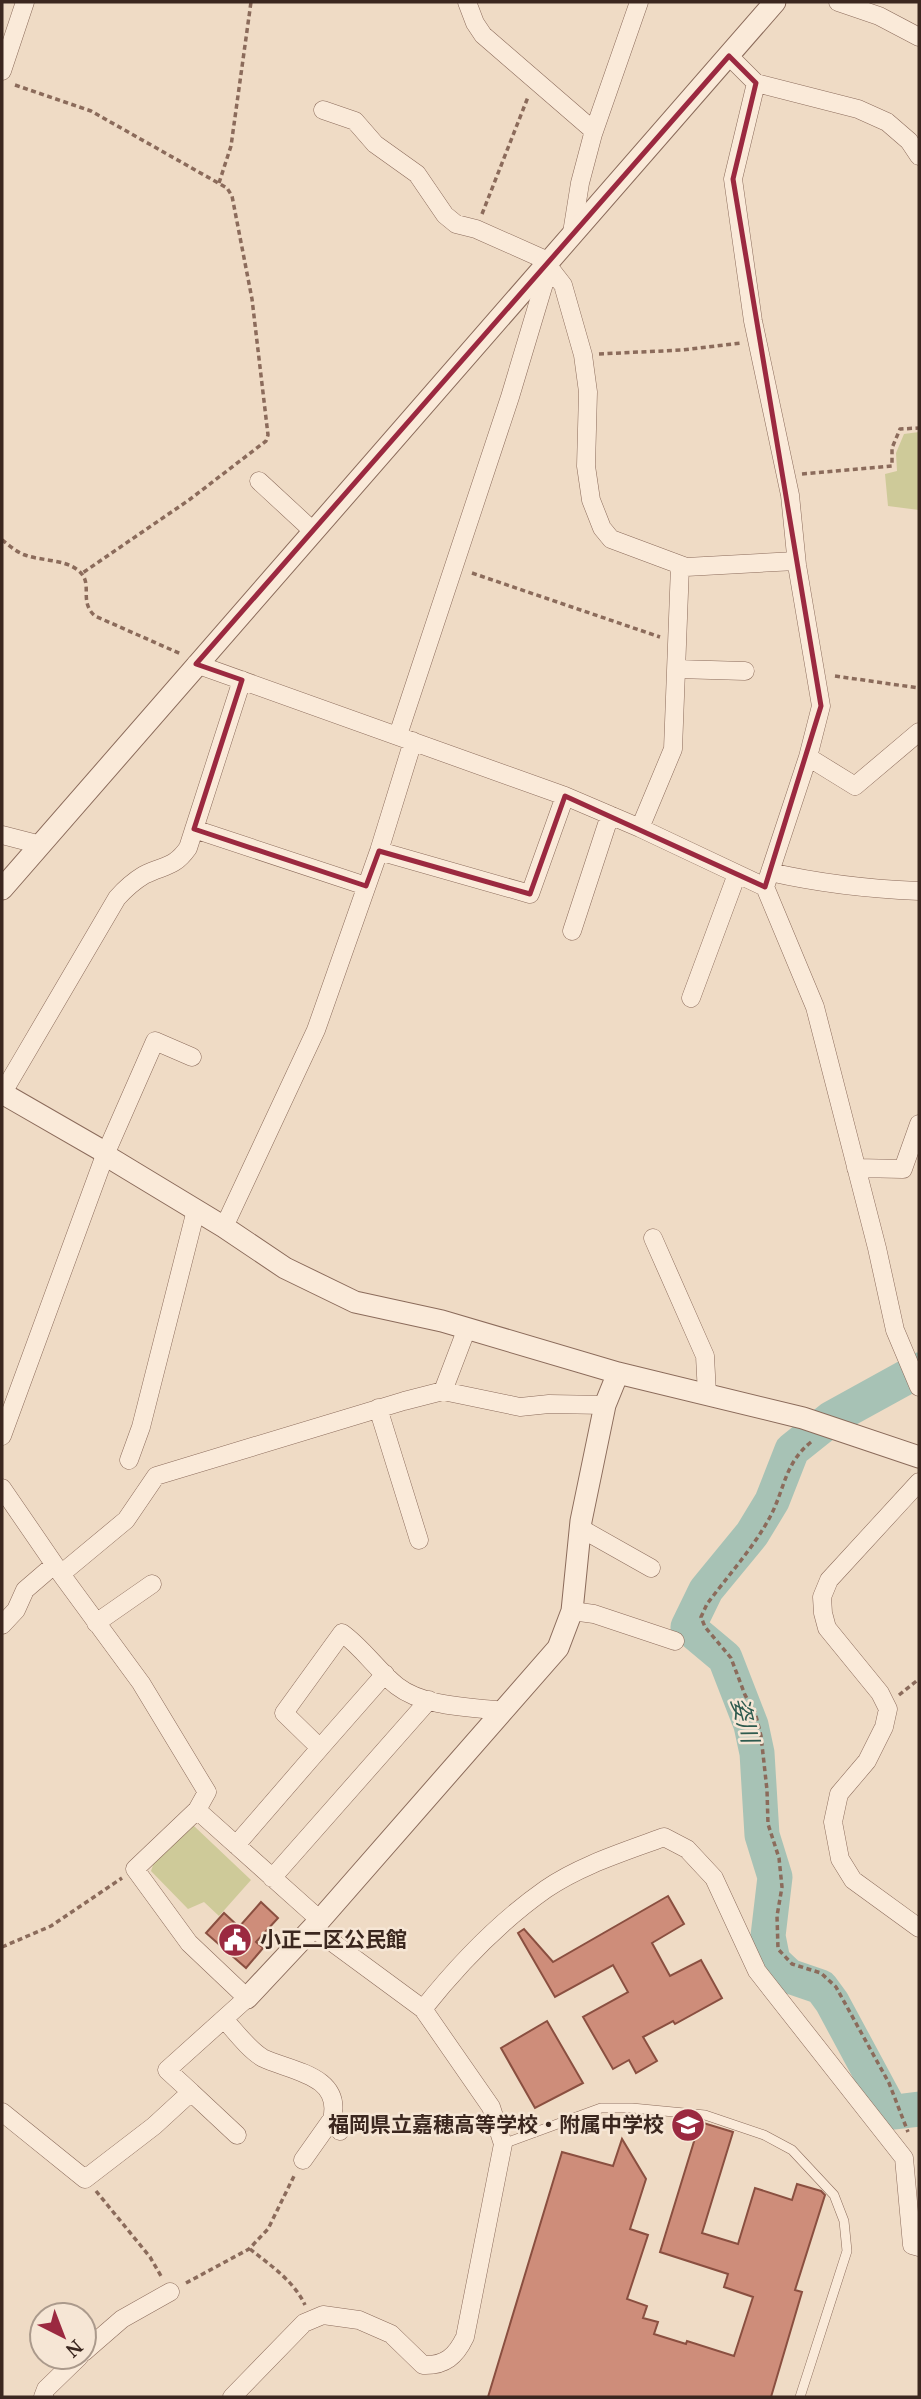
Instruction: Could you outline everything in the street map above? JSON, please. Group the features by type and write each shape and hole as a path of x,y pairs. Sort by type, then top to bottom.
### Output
{"street":[{"path":"6,77 24,2"},
{"path":"467,2 482,35 594,131"},
{"path":"572,233 580,183 594,131 639,2"},
{"path":"2,889 775,2"},
{"path":"838,2 879,16 919,37"},
{"path":"729,56 756,83 858,108 887,122 909,141 919,156"},
{"path":"756,83 733,180 741,251 757,341 790,495 796,561 821,706 808,757 767,879 815,1007 895,1330 919,1387"},
{"path":"323,110 355,121 375,144 417,174 445,215 457,224 476,229 548,264 563,285 583,355 588,392 586,466 591,500 602,528 611,539 687,568 796,561"},
{"path":"224,1227 316,1030 379,851 405,738 454,566 510,397 548,264"},
{"path":"259,481 313,531"},
{"path":"640,828 673,749 680,565"},
{"path":"198,663 565,796 737,874 767,879 795,877 919,891"},
{"path":"677,669 745,671"},
{"path":"242,680 188,848 171,866 146,875 117,898 2,1093 101,1150 285,1268 355,1302 467,1328 618,1373 803,1418 919,1457"},
{"path":"808,757 855,786 919,732"},
{"path":"379,851 530,894 565,796"},
{"path":"572,931 610,815"},
{"path":"194,829 366,886"},
{"path":"2,835 41,845"},
{"path":"691,998 737,874"},
{"path":"2,1436 105,1155 155,1041 192,1057"},
{"path":"856,1168 903,1169 919,1124"},
{"path":"129,1460 141,1427 196,1210"},
{"path":"653,1238 705,1356 707,1394"},
{"path":"443,1391 467,1328"},
{"path":"237,2135 167,2070 247,1998 317,1924 558,1648 572,1611 580,1528 605,1405 618,1373"},
{"path":"2,1625 16,1610 25,1590 126,1520 156,1476 378,1408 443,1391 520,1407 605,1405"},
{"path":"378,1408 419,1540"},
{"path":"919,1482 829,1580 822,1597 827,1628 880,1693 888,1709 884,1727 867,1761 839,1794 833,1822 840,1859 853,1880 919,1928"},
{"path":"2,1488 57,1570 141,1683 207,1792 197,1810 135,1869 189,1943 247,1998"},
{"path":"580,1528 652,1568"},
{"path":"96,1623 152,1584"},
{"path":"572,1611 594,1614 675,1641"},
{"path":"320,1748 284,1713 342,1633 355,1642 404,1690 429,1700 503,1712"},
{"path":"236,1845 385,1674"},
{"path":"272,1878 429,1700"},
{"path":"197,1810 272,1878 317,1924 423,2009 491,2107 502,2144 465,2337 457,2353 446,2361 424,2365 391,2334 359,2320 323,2315 304,2323 232,2397"},
{"path":"423,2009 453,1972 509,1919 548,1888 598,1861 664,1837 687,1849 714,1878 757,1971 904,2158 912,2245 919,2247"},
{"path":"224,2019 261,2057 303,2071 326,2086 335,2108 336,2125 303,2160"},
{"path":"2,2112 85,2179 154,2126 191,2092"},
{"path":"98,2340 122,2319 170,2292"},
{"path":"43,2397 64,2371"}],"lane":[{"path":"502,2144 601,2108 632,2108 705,2115 743,2127 792,2150 834,2195 844,2221 847,2251 800,2397"}],"path":[{"path":"219,183 231,146 251,2"},
{"path":"6,77 91,111 219,183 232,196 252,299 268,435 266,441 189,500 81,574"},
{"path":"476,229 535,79"},
{"path":"583,355 682,350 757,341"},
{"path":"785,475 892,466 892,448 900,429 919,428"},
{"path":"2,540 24,555 66,565 81,574 87,585 86,603 95,616 198,663"},
{"path":"454,566 678,643"},
{"path":"816,676 825,674 919,688"},
{"path":"830,1427 797,1454 788,1470 771,1516 707,1604 701,1617 705,1627 732,1658 745,1695 755,1712 761,1736 768,1824 779,1858 782,1887 777,1916 778,1949 792,1964 821,1973 836,1987 904,2118"},
{"path":"2,1947 51,1926 135,1869"},
{"path":"85,2179 150,2257 170,2292 250,2249 268,2229 303,2160"},
{"path":"250,2249 290,2283 301,2296 312,2320"}],"highlighted area":[{"path":"729,56 756,83 733,179 821,706 765,887 565,796 530,894 379,851 366,886 194,829 242,680 196,664"}],"shaded area":[{"path":"919,432 919,510 888,506 885,474 897,471 896,453 904,434"},
{"path":"194,1826 251,1880 219,1916 204,1902 188,1909 151,1871 154,1862"}],"building":[{"path":"668,1896 684,1924 652,1943 670,1976 701,1960 722,1998 675,2024 673,2021 643,2037 657,2061 636,2073 629,2060 613,2069 583,2017 628,1992 613,1965 555,1997 518,1933 524,1929 553,1962"},
{"name":"小正二区公民館","path":"261,1902 278,1918 256,1942 263,1948 246,1968 206,1933 224,1913 239,1927"},
{"path":"547,2021 583,2083 535,2108 501,2048"},
{"path":"700,2122 733,2132 702,2233 738,2244 755,2188 792,2200 797,2184 821,2191 825,2195 795,2290 802,2292 771,2397 488,2397 562,2152 613,2166 622,2139 646,2179 630,2229 648,2235 627,2299 647,2306 643,2318 658,2322 654,2334 734,2356 753,2297 724,2287 728,2274 660,2252"}],"waterway":[{"name":"姿川","path":"919,1370 832,1418 792,1450 772,1501 752,1534 706,1590 688,1627 725,1658 751,1725 757,1753 762,1835 775,1877 768,1936 773,1961 789,1976 821,1987 832,2002 888,2106 895,2112 919,2109"}],"place":[{"name":"小正二区公民館","path":"235,1940"},
{"name":"福岡県立嘉穂高等学校・附属中学校","path":"688,2125"}]}
